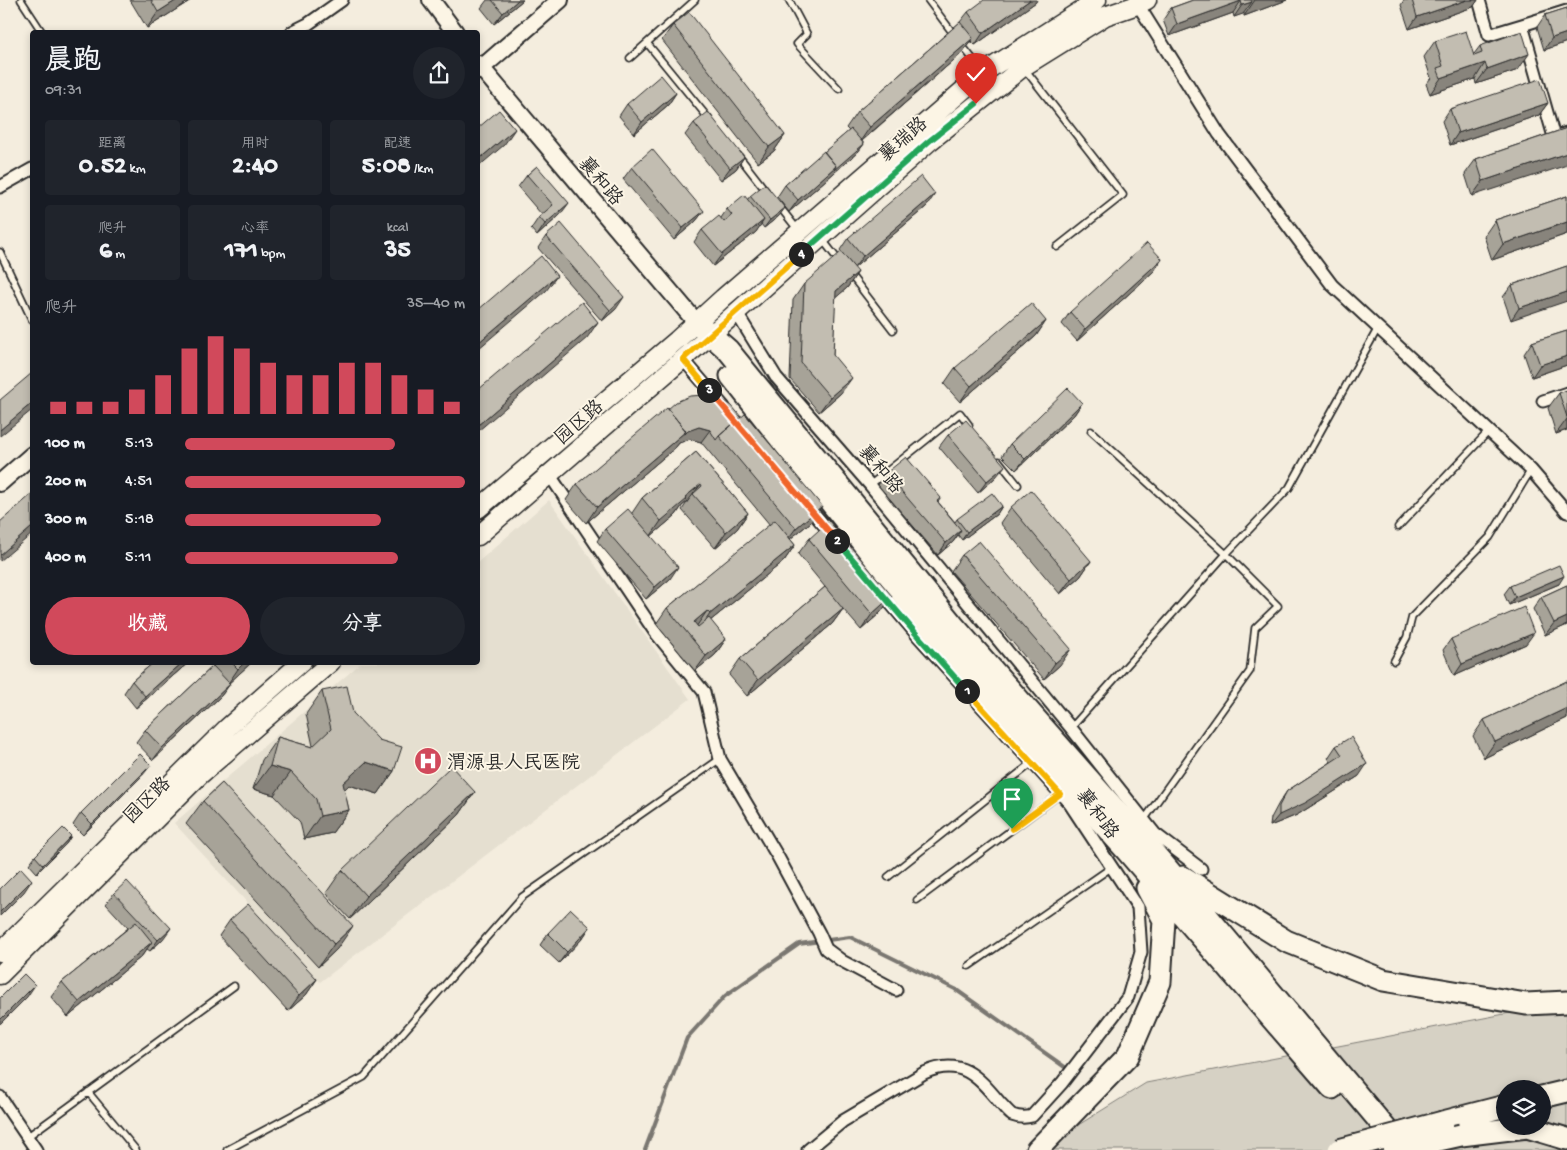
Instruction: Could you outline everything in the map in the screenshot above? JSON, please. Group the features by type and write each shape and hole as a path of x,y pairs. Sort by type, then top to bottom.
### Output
{"highway":[{"path":"701,330 718,360 940,641 1126,850 1387,1150"},
{"path":"701,330 728,350 953,625 1166,866 1404,1150"},
{"path":"1037,1150 1128,1056 1160,982 1164,920 1126,850"},
{"path":"1166,866 1286,941 1383,980 1526,1004 1567,1002"},
{"path":"1551,1095 1567,1091"},
{"path":"1339,1150 1496,1108"},
{"path":"1394,1150 1461,1135 1527,1127 1567,1139"}],"main road":[{"path":"431,0 454,30"},
{"path":"480,67 560,0"},
{"name":"襄瑞路","path":"701,330 800,232 983,73 1097,0"},
{"name":"襄瑞路","path":"701,330 736,312 928,142 1023,67 1105,16 1139,2"},
{"name":"襄和路","path":"480,69 701,330"},
{"name":"园区路","path":"480,534 683,359 701,330"},
{"name":"园区路","path":"480,507 701,330"},
{"path":"0,483 30,457"},
{"name":"园区路","path":"0,952 226,728 299,665"},
{"name":"园区路","path":"0,976 200,775 328,665"}],"street":[{"path":"295,30 342,0"},
{"path":"1479,0 1489,35 1567,11"},
{"path":"1139,2 1219,134 1332,285 1531,470 1567,512"},
{"path":"1522,26 1554,137 1567,133"},
{"path":"0,187 30,171"},
{"name":"襄和路","path":"736,312 776,377 870,485 1071,728 1154,834 1201,869"},
{"path":"683,359 734,419"},
{"path":"1543,401 1567,393"},
{"path":"549,474 655,632 704,692 720,760 778,857 819,933 826,950 842,961 896,990"},
{"path":"797,494 842,546"},
{"name":"襄和路","path":"808,1150 843,1120 924,1073 948,1066 961,1068 972,1074 1012,1115 1019,1118 1032,1116 1062,1083 1128,997 1142,952 1138,907 1070,804 918,636 874,584"},
{"path":"0,1098 36,1150"}],"lane":[{"path":"21,0 41,30"},
{"path":"630,58 695,0"},
{"path":"789,0 807,34 797,44 840,89"},
{"path":"928,0 983,73"},
{"path":"648,42 715,127"},
{"path":"1023,67 1122,195 1057,247"},
{"path":"734,150 770,196"},
{"path":"776,203 800,232"},
{"path":"821,237 893,330"},
{"path":"0,252 30,316"},
{"path":"1071,728 1226,554 1289,488 1378,328"},
{"path":"870,485 960,413 971,427"},
{"path":"1398,527 1489,431"},
{"path":"1091,432 1226,554 1278,606 1255,628 1250,671 1144,820"},
{"path":"994,456 1018,485"},
{"path":"1394,661 1407,637 1412,617 1490,537 1531,470"},
{"path":"227,1150 364,1077 522,897 720,760"},
{"path":"888,877 1032,763"},
{"path":"917,900 1060,794"},
{"path":"969,966 1112,867"},
{"path":"27,1137 234,986"},
{"path":"88,1092 136,1150"}],"shaded area":[{"name":"渭源县人民医院","path":"549,500 690,699 320,982 174,823 359,665 480,665 480,560"},
{"path":"1567,1002 1567,1150 1038,1150 1146,1083"}],"building":[{"path":"151,0 177,0 158,12"},
{"path":"492,0 518,0 503,13"},
{"path":"984,0 1030,0 983,33 968,12"},
{"path":"1193,0 1251,0 1252,2 1242,5 1241,1 1177,24 1171,8"},
{"path":"1412,0 1467,0 1417,17"},
{"path":"1567,8 1567,33 1552,38 1545,15"},
{"path":"689,12 785,135 769,147 673,25"},
{"path":"960,22 973,38 870,127 857,112"},
{"path":"1466,31 1474,56 1482,53 1480,46 1522,31 1529,54 1487,69 1485,63 1441,78 1437,68 1443,66 1435,41"},
{"path":"661,75 676,93 642,122 627,104"},
{"path":"1540,79 1548,103 1458,133 1450,109"},
{"path":"499,110 515,129 480,158 480,126"},
{"path":"708,112 744,157 730,168 694,123"},
{"path":"1567,128 1567,153 1483,181 1476,159"},
{"path":"851,129 864,144 834,170 836,166 824,152"},
{"path":"652,149 704,211 683,228 632,167"},
{"path":"824,151 836,166 798,200 785,185"},
{"path":"537,166 569,203 545,224 539,217 553,205 527,175"},
{"path":"921,176 935,194 863,256 848,238"},
{"path":"765,184 785,208 770,220 750,196"},
{"path":"744,195 764,220 722,254 702,230 719,216 724,222 732,215 727,209"},
{"path":"1567,196 1567,222 1503,244 1495,220"},
{"path":"561,223 624,297 610,310 546,236"},
{"path":"1147,243 1162,259 1085,329 1070,312"},
{"path":"841,252 858,272 836,291 833,355 852,378 830,397 801,363 804,284"},
{"path":"541,256 557,276 480,341 480,308"},
{"path":"1567,266 1567,292 1519,308 1512,285"},
{"path":"582,302 598,322 480,423 480,388"},
{"path":"1031,303 1046,321 971,386 955,368"},
{"path":"1567,331 1567,356 1540,365 1532,342"},
{"path":"30,375 30,405 0,430 0,400"},
{"path":"1068,388 1082,403 1025,459 1010,444"},
{"path":"1567,390 1567,417 1559,393"},
{"path":"705,395 720,398 732,406 741,417 716,440 710,430 699,427 688,431 684,435 686,431 668,409 676,402 690,396"},
{"path":"667,408 686,431 597,507 577,484"},
{"path":"745,414 822,506 796,528 719,436"},
{"path":"966,420 1005,466 987,481 948,435"},
{"path":"696,452 748,513 726,532 693,494 702,486 701,484 685,497 687,499 661,521 642,498"},
{"path":"906,457 941,498 937,501 961,530 946,543 886,473"},
{"path":"1031,490 1091,561 1071,579 1011,507"},
{"path":"992,493 1002,506 967,532 957,519"},
{"path":"30,496 30,529 0,555 0,522"},
{"path":"628,509 678,567 655,587 605,529"},
{"path":"775,520 795,545 710,614 707,611 694,622 698,627 709,618 726,639 706,656 667,608"},
{"path":"829,521 892,596 872,614 809,539"},
{"path":"979,541 1071,649 1055,663 962,555"},
{"path":"1559,565 1564,576 1515,597 1510,586"},
{"path":"1567,585 1567,617 1554,623 1541,597"},
{"path":"825,587 843,609 758,680 740,659"},
{"path":"1524,607 1534,633 1462,664 1451,639"},
{"path":"151,665 180,665 145,696 132,681"},
{"path":"234,665 242,665 238,669"},
{"path":"213,666 230,684 162,748 145,730"},
{"path":"1567,681 1567,708 1495,742 1484,720"},
{"path":"347,686 353,713 379,740 402,747 394,771 366,762 343,783 349,810 320,816 316,799 291,772 270,766 278,737 312,747 331,729 322,691"},
{"path":"1351,737 1367,764 1305,803 1279,815 1279,806 1287,791 1342,755 1336,746"},
{"path":"140,754 151,765 92,824 81,813"},
{"path":"451,766 475,792 366,896 342,870"},
{"path":"222,783 353,926 334,944 203,801"},
{"path":"63,828 71,836 43,865 35,856"},
{"path":"21,868 32,880 0,912 0,889"},
{"path":"127,881 171,928 158,940 114,893"},
{"path":"248,904 317,979 299,996 230,920"},
{"path":"571,909 590,927 567,952 548,933"},
{"path":"136,922 152,942 79,1002 62,982"},
{"path":"24,974 35,985 0,1020 0,998"}],"waterway":[{"path":"645,1150 687,1038 725,996 799,944 850,937 955,989 1069,1070"}],"place":[{"name":"渭源县人民医院","path":"428,761"}],"route":[{"path":"976,104 928,142 683,359 918,636 1060,794 1012,829"}]}
